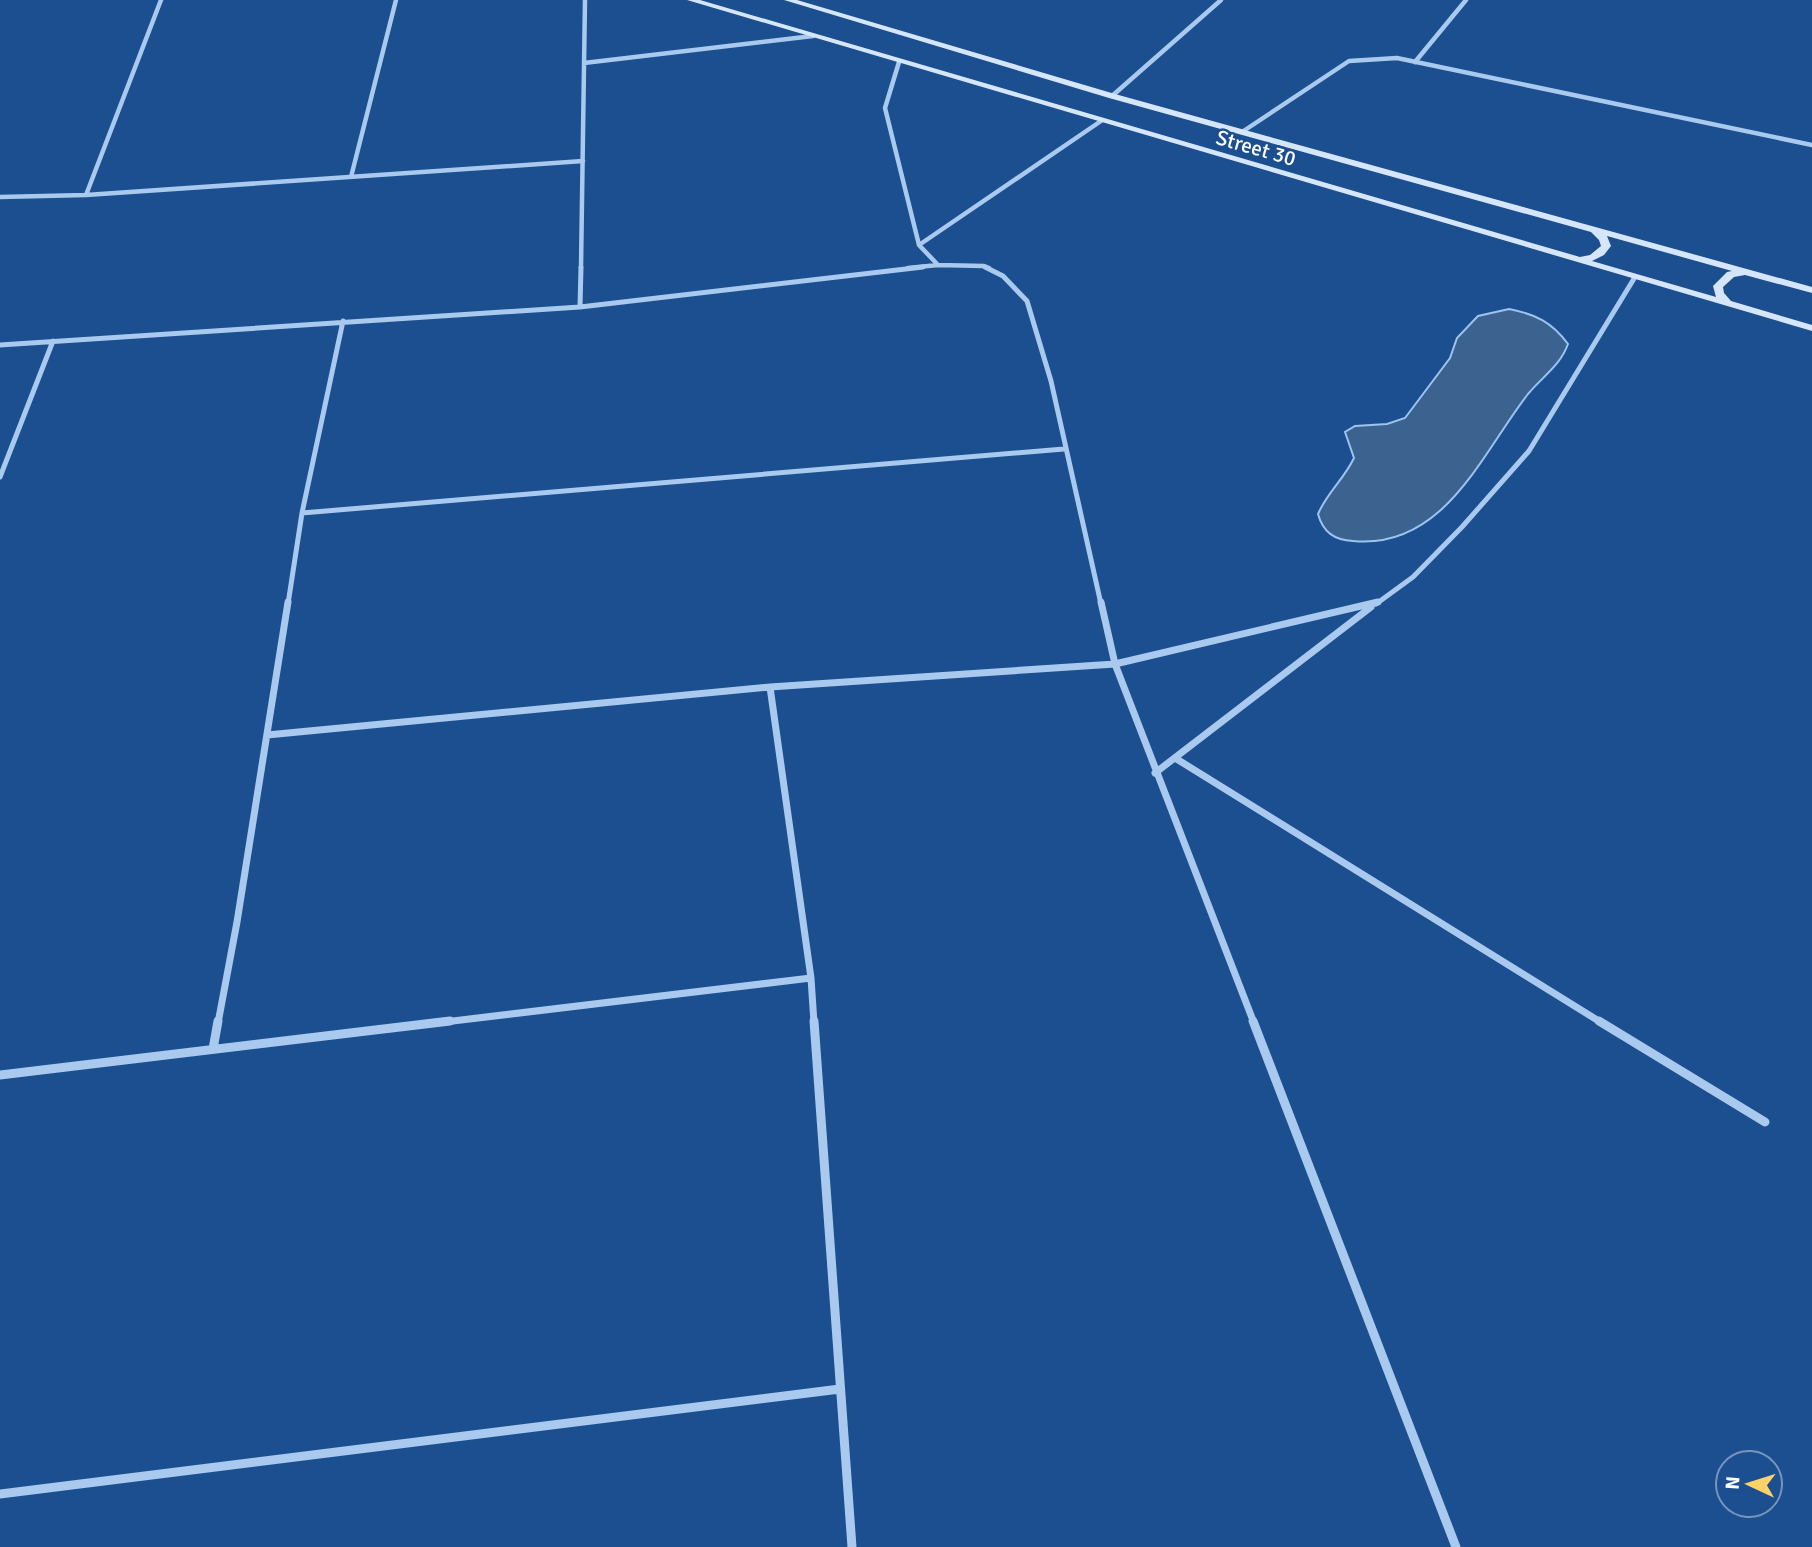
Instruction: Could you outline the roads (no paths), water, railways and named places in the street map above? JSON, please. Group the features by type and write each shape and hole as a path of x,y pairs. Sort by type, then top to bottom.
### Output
{"street":[{"path":"86,195 161,0"},
{"path":"351,177 396,0"},
{"path":"580,307 585,0"},
{"name":"Street 30","path":"691,0 1812,328"},
{"name":"Street 30","path":"788,0 1112,96 1812,290"},
{"path":"1112,96 1221,0"},
{"path":"1415,62 1466,0"},
{"path":"584,62 813,36"},
{"path":"1242,132 1349,61 1397,58 1812,145"},
{"path":"899,62 885,108 919,244 938,265"},
{"path":"919,244 1101,121"},
{"path":"0,197 86,195 583,161"},
{"path":"1577,261 1593,258 1606,246 1604,239 1595,230"},
{"path":"0,345 580,307 938,265 984,265 1003,276 1027,301 1051,381 1115,664 1456,1547"},
{"path":"1728,304 1719,294 1718,286 1731,274 1749,273"},
{"path":"1155,773 1413,577 1462,527 1529,451 1634,277"},
{"path":"213,1049 237,922 302,513 343,321"},
{"path":"0,477 52,341"},
{"path":"302,513 1065,449"},
{"path":"267,735 770,687 1115,664 1375,604"},
{"path":"770,687 811,978 852,1547"},
{"path":"1175,758 1765,1122"},
{"path":"0,1075 811,978"},
{"path":"0,1494 840,1390"}],"water":[{"path":"1509,309 1542,320 1556,330 1568,344 1560,359 1528,394 1457,493 1436,514 1412,530 1385,540 1353,541 1330,534 1318,514 1354,458 1345,432 1355,426 1387,424 1405,418 1450,358 1457,338 1478,316"}]}
